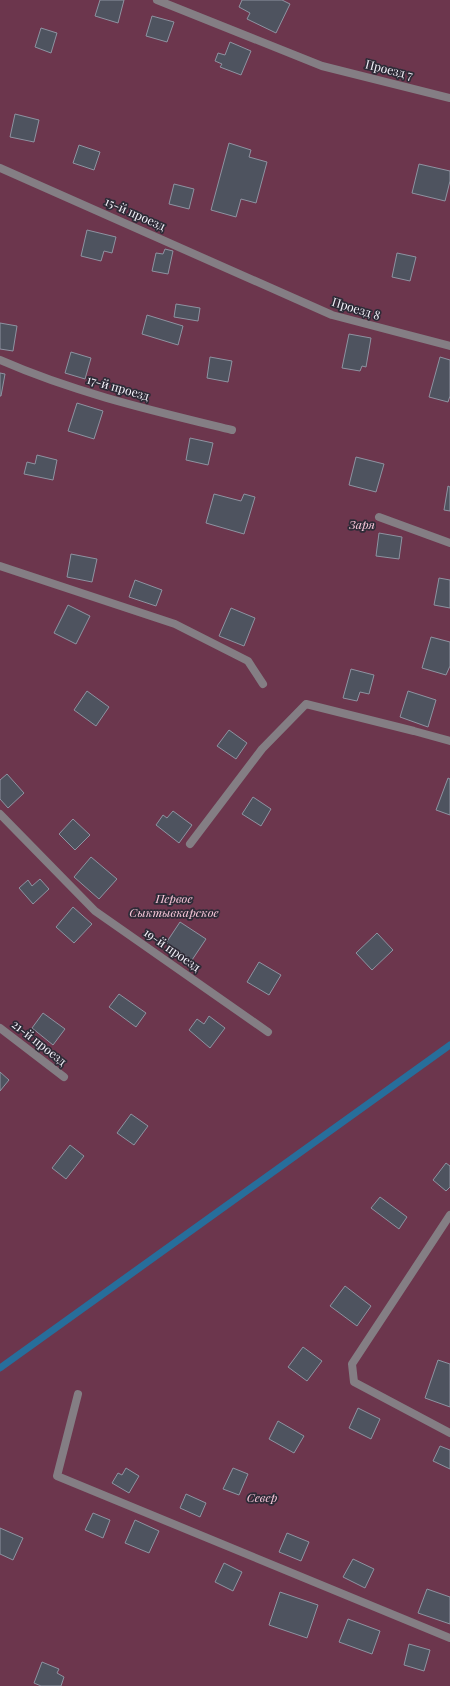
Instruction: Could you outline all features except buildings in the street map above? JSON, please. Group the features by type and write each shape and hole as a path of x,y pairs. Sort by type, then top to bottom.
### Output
{"lane":[{"name":"Проезд 7","path":"157,0 322,66 450,98"},
{"name":"15-й проезд","path":"0,168 260,282"},
{"name":"Проезд 8","path":"260,282 332,315 450,346"},
{"name":"17-й проезд","path":"0,360 33,375 116,402 232,430"},
{"path":"378,517 450,543"},
{"path":"0,566 175,624 248,661 263,684"},
{"path":"190,844 262,748 306,704 414,730 450,741"},
{"name":"19-й проезд","path":"0,814 96,910 268,1032"},
{"name":"21-й проезд","path":"0,1028 64,1077"},
{"path":"450,1216 352,1364 354,1382 450,1433"},
{"path":"78,1394 57,1476 450,1638"}],"green space":[{"path":"0,0 450,0 450,1686 0,1686"}],"waterway":[{"path":"0,1368 450,1045"}],"park label":[{"name":"Заря","path":"362,525"},
{"name":"Первое Сыктывкарское","path":"174,906"},
{"name":"Север","path":"262,1498"}]}
